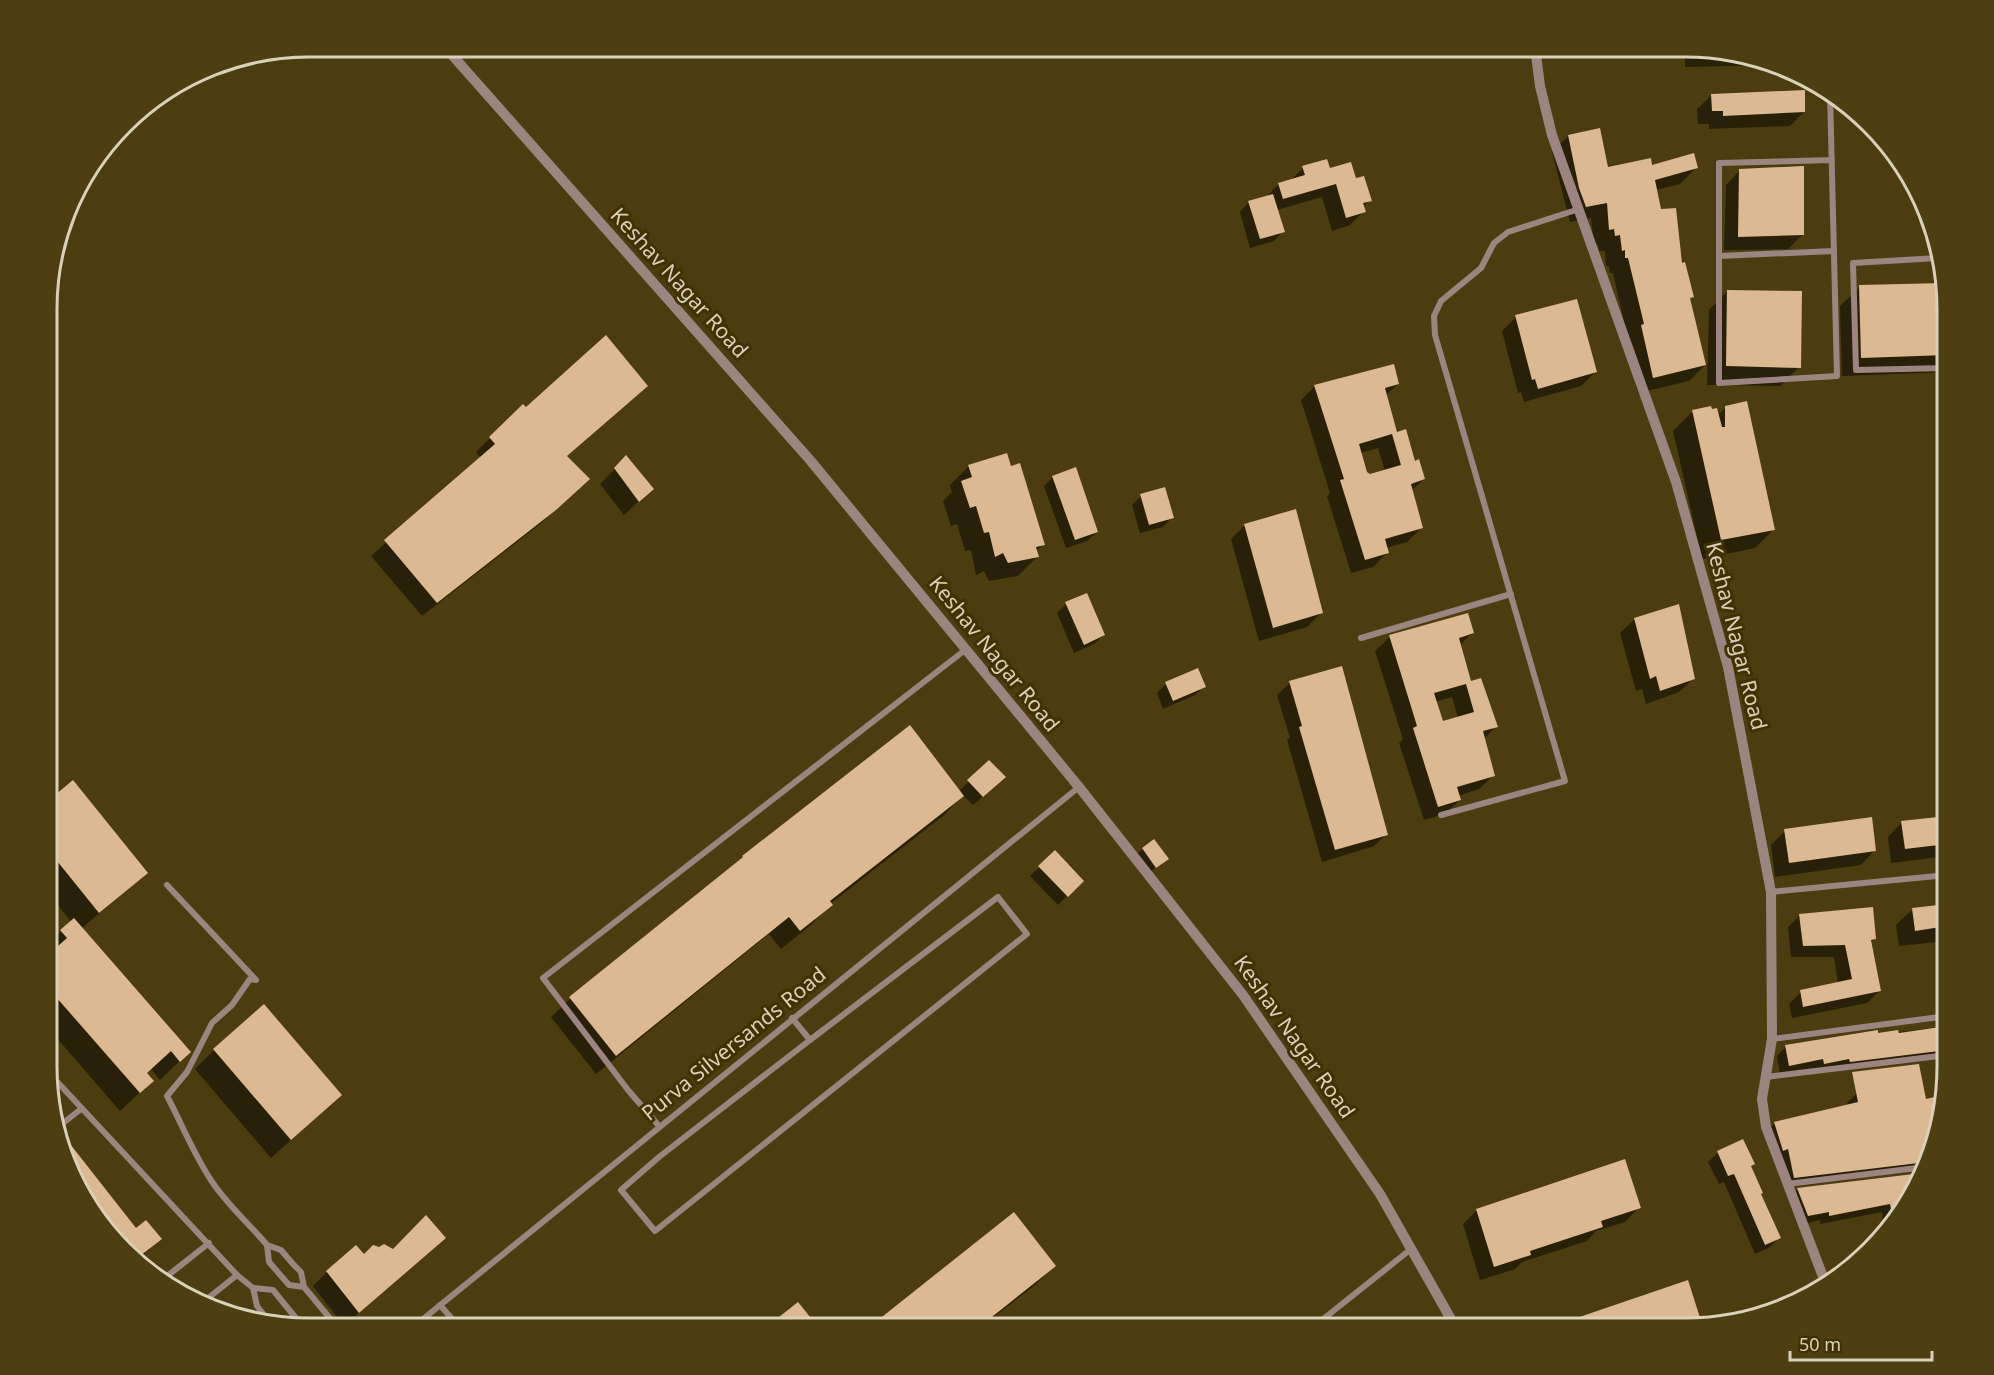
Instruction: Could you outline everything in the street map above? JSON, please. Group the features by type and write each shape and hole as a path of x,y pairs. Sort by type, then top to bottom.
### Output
{"street":[{"name":"Keshav Nagar Road","path":"455,57 810,460 1079,788 1243,995 1380,1194 1450,1318"},
{"name":"Keshav Nagar Road","path":"1536,57 1540,86 1552,135 1580,208 1676,482 1728,667 1771,892 1772,1039 1762,1099 1766,1127 1823,1276"},
{"path":"1830,104 1832,160 1837,376 1719,383 1719,163 1832,160"},
{"path":"1441,816 1565,781 1435,335 1434,316 1441,301 1481,268 1494,243 1508,232 1580,208"},
{"path":"1719,256 1834,251"},
{"path":"1932,258 1853,263 1856,370 1937,368"},
{"path":"1361,638 1511,594"},
{"path":"659,1126 628,1090 543,978 965,650"},
{"name":"Purva Silversands Road","path":"424,1318 1079,788"},
{"path":"1771,892 1937,875"},
{"path":"167,885 256,980 250,979 232,1005 212,1023 187,1072 167,1096 215,1186 267,1245 281,1250 301,1272 304,1287 330,1318"},
{"path":"998,897 1027,934 655,1231 621,1190 659,1157 810,1040 998,897"},
{"path":"1772,1039 1937,1017"},
{"path":"792,1018 810,1040"},
{"path":"1766,1077 1937,1056"},
{"path":"58,1083 237,1275 253,1288 273,1290 295,1317"},
{"path":"64,1122 81,1109"},
{"path":"1787,1185 1915,1168"},
{"path":"169,1275 209,1243"},
{"path":"267,1245 269,1262 289,1285 304,1287"},
{"path":"1325,1318 1411,1249"},
{"path":"209,1297 237,1275"},
{"path":"253,1288 257,1306 263,1314"},
{"path":"440,1305 451,1318"}],"building":[{"path":"1805,90 1805,112 1723,116 1723,111 1712,111 1711,94"},
{"path":"1600,128 1608,167 1651,158 1652,165 1694,153 1698,168 1655,180 1661,209 1676,208 1682,263 1685,262 1694,297 1690,298 1706,365 1653,378 1641,325 1644,324 1628,258 1625,258 1625,250 1622,251 1620,235 1615,236 1614,229 1609,230 1607,203 1586,207 1579,188 1568,135"},
{"path":"1327,159 1330,168 1351,162 1356,178 1364,176 1372,201 1363,203 1366,212 1346,218 1336,184 1283,199 1278,183 1305,175 1302,166"},
{"path":"1804,166 1804,235 1738,237 1739,169"},
{"path":"1273,194 1285,232 1260,239 1248,201"},
{"path":"1935,283 1937,355 1861,358 1859,285"},
{"path":"1727,290 1802,291 1801,368 1726,366"},
{"path":"1577,299 1597,372 1538,389 1535,379 1532,380 1515,315"},
{"path":"606,335 648,386 567,456 590,479 556,510 437,603 384,540 495,444 489,437 523,404 526,407"},
{"path":"1394,364 1399,384 1385,388 1397,432 1406,429 1415,461 1419,459 1425,479 1411,484 1423,528 1385,539 1389,553 1365,560 1340,480 1344,479 1314,385","holes":["1392,434 1401,465 1370,474 1367,472 1359,444"]},
{"path":"1747,401 1775,530 1721,540 1692,410 1711,406 1712,409 1717,408 1722,427 1725,427 1725,406"},
{"path":"1007,453 1011,466 1020,463 1045,545 1036,547 1039,557 1008,563 1003,553 995,557 989,532 984,533 976,506 970,508 961,481 972,477 968,465"},
{"path":"626,455 654,489 639,502 614,468"},
{"path":"1076,467 1098,532 1075,540 1052,476"},
{"path":"1165,487 1174,518 1149,525 1140,494"},
{"path":"1296,509 1323,613 1273,628 1244,524"},
{"path":"1087,593 1105,635 1084,645 1065,602"},
{"path":"1679,604 1695,679 1660,691 1656,676 1650,679 1634,618"},
{"path":"1468,613 1474,633 1459,638 1471,681 1481,678 1498,727 1483,731 1495,776 1457,787 1461,800 1438,807 1413,728 1417,726 1389,635","holes":["1466,684 1474,712 1443,721 1434,693"]},
{"path":"1342,666 1388,835 1335,850 1299,727 1302,726 1289,681"},
{"path":"1198,668 1206,687 1173,701 1165,682"},
{"path":"910,725 964,796 830,901 833,905 800,931 789,917 616,1056 569,997 742,856"},
{"path":"989,760 1006,777 983,797 967,780"},
{"path":"73,780 148,873 99,913 57,861 57,793"},
{"path":"1872,817 1876,851 1789,863 1784,829"},
{"path":"1937,817 1937,845 1905,849 1901,821"},
{"path":"1154,839 1169,859 1156,868 1142,848"},
{"path":"1055,850 1084,881 1068,897 1038,866"},
{"path":"1937,905 1937,928 1915,931 1912,908"},
{"path":"1873,907 1876,939 1871,940 1881,991 1803,1007 1800,990 1852,979 1845,945 1803,946 1799,914"},
{"path":"74,918 191,1052 180,1062 171,1051 147,1073 154,1081 140,1093 57,998 57,947 67,938 60,930"},
{"path":"264,1004 342,1095 291,1140 213,1049"},
{"path":"1937,1027 1937,1051 1850,1062 1849,1059 1824,1064 1823,1059 1789,1066 1785,1045 1878,1030 1878,1033 1898,1030 1899,1033"},
{"path":"1919,1064 1926,1099 1935,1097 1924,1147 1917,1163 1794,1178 1788,1149 1783,1151 1774,1122 1858,1102 1852,1072"},
{"path":"1743,1139 1755,1164 1751,1166 1763,1193 1761,1194 1781,1238 1765,1245 1734,1174 1728,1176 1717,1151"},
{"path":"69,1142 136,1228 146,1220 162,1239 142,1254 131,1244 109,1219 91,1192"},
{"path":"1625,1159 1641,1208 1601,1221 1603,1227 1530,1251 1531,1255 1494,1267 1476,1209"},
{"path":"1912,1174 1891,1210 1890,1204 1829,1216 1829,1212 1808,1216 1797,1188"},
{"path":"1014,1212 1056,1266 991,1318 881,1318"},
{"path":"426,1215 446,1238 359,1313 326,1271 356,1245 364,1254 373,1245 379,1247 384,1244 393,1249"},
{"path":"1688,1280 1700,1317 1685,1318 1577,1318"},
{"path":"798,1302 811,1318 778,1318"}]}
